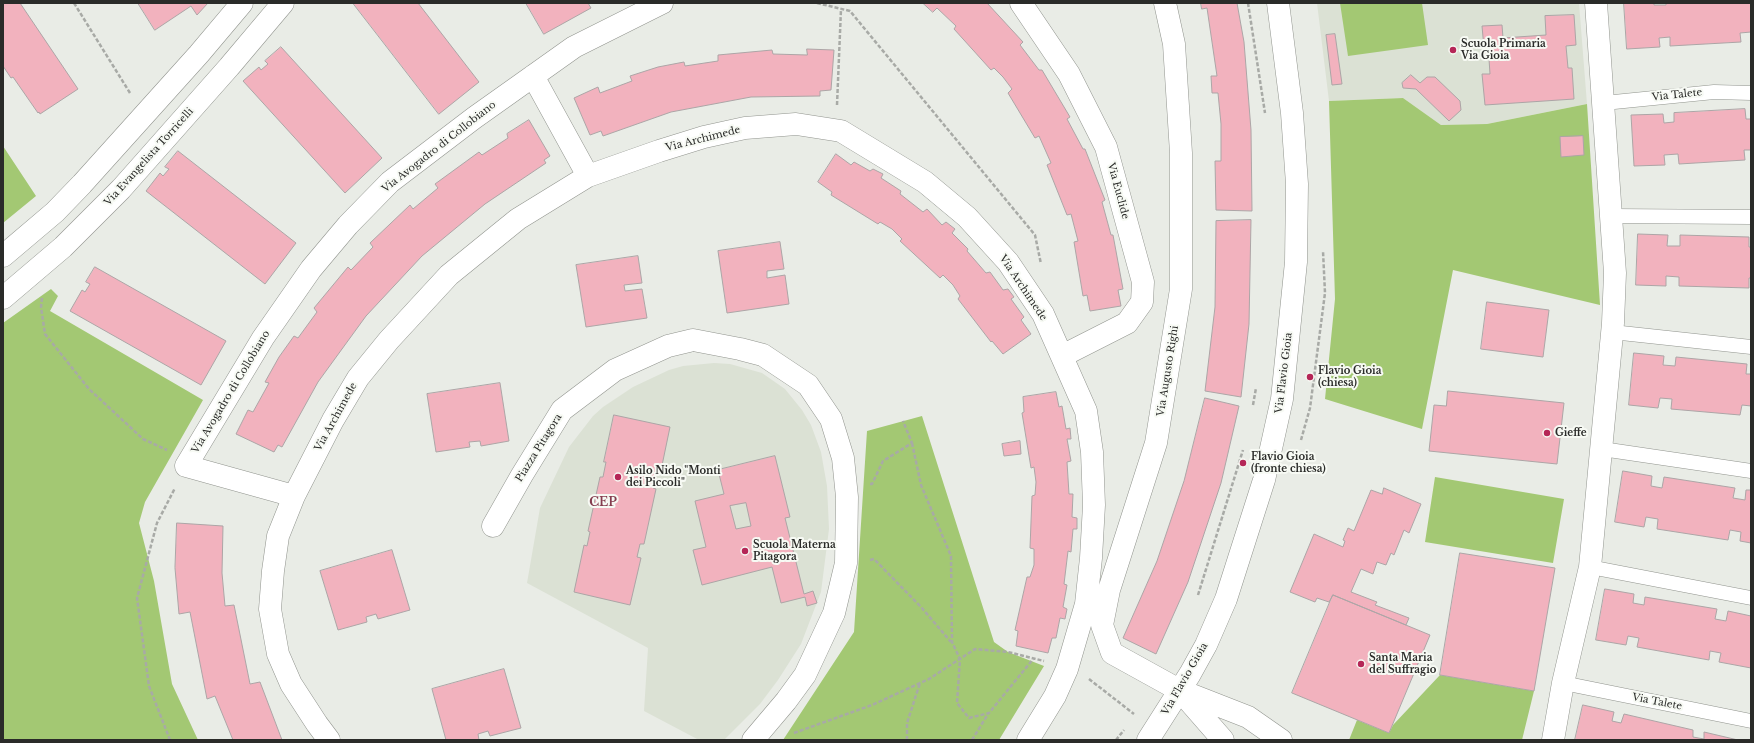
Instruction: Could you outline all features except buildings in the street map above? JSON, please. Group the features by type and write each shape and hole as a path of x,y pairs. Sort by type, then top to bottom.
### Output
{"street":[{"path":"3,256 55,212 82,184 199,54 242,3"},
{"name":"Via Evangelista Torricelli","path":"3,298 35,272 87,224 121,189 229,67 283,3"},
{"name":"Via Avogadro di Collobiano","path":"294,496 188,463 263,338 311,269 348,225 390,182 474,118 574,47 662,3"},
{"name":"Via Euclide","path":"1021,3 1069,74 1106,147 1143,282 1142,302 1127,323 1062,356"},
{"name":"Via Augusto Righi","path":"1165,3 1174,44 1181,152 1181,289 1156,443 1109,590 1102,625 1112,653 1180,690 1248,717 1281,740"},
{"name":"Via Flavio Gioia","path":"1148,740 1180,690 1206,645 1226,599 1264,480 1282,399 1296,262 1297,184 1292,113 1278,3"},
{"path":"1553,740 1563,683 1590,567 1612,332 1615,273 1596,3"},
{"path":"533,76 588,176"},
{"name":"Via Archimede","path":"329,740 291,684 278,654 270,609 273,571 278,536 294,496 333,420 358,378 389,340 449,275 518,219 588,176 666,148 704,137 745,128 796,124 841,131 924,182 967,217 1008,262 1043,314 1086,411 1092,452 1094,505 1091,558 1077,673 1055,696 1028,740"},
{"name":"Piazza Pitagora","path":"493,526 562,410 615,370 668,346 693,340 763,355 808,385 831,419 843,458 846,485 846,563 834,613 821,644 805,674 772,719 754,740"},
{"path":"1180,690 1224,740"}],"lane":[{"name":"Via Talete","path":"1604,103 1714,92 1751,93"},
{"path":"1611,216 1751,217"},
{"path":"1612,332 1751,348"},
{"path":"1602,449 1751,471"},
{"path":"1590,567 1751,598"},
{"name":"Via Talete","path":"1563,683 1751,721"}],"path":[{"path":"74,3 130,93"},
{"path":"817,3 850,11 1035,235 1042,266"},
{"path":"1248,3 1266,120"},
{"path":"836,130 841,9"},
{"path":"35,272 44,283 41,308 45,334 89,389 143,439 188,463 157,523 137,598 149,686 170,740"},
{"path":"1252,408 1257,381"},
{"path":"903,421 912,443 921,484 951,556 952,642"},
{"path":"1198,598 1245,442"},
{"path":"846,485 872,484 883,461 912,443"},
{"path":"846,563 874,560 921,607 952,642 960,659 957,703 969,718 989,713"},
{"path":"772,719 786,736 872,705 929,679 975,649 1008,652 1034,658 1077,673 1131,712"},
{"path":"972,740 989,713 1034,658"},
{"path":"1130,721 1158,679"},
{"path":"907,740 907,723 920,683"},
{"path":"1116,740 1126,727"}],"shaded area":[{"name":"Scuola Primaria Via Gioia","path":"1317,3 1579,3 1587,104 1487,124 1441,125 1403,98 1329,101"},
{"name":"Scuola Materna Pitagora","path":"714,363 730,364 762,373 785,389 802,410 811,425 821,452 827,486 829,529 821,592 801,644 778,680 760,704 724,740 699,740 644,711 648,648 527,583 540,508 569,447 593,416 603,407 633,387 669,370 683,366"}],"green space":[{"path":"1340,3 1422,3 1428,45 1348,56"},
{"path":"1403,98 1441,125 1487,124 1587,104 1600,305 1453,270 1422,429 1325,399 1335,299 1329,101"},
{"path":"3,146 36,196 3,223"},
{"path":"51,289 58,296 50,311 203,400 145,502 139,523 154,581 172,684 198,740 3,740 3,323"},
{"path":"922,416 994,642 1008,652 1044,666 999,740 783,740 854,632 867,431"},
{"path":"1435,477 1564,499 1553,563 1425,542"},
{"path":"1440,675 1534,691 1522,740 1349,740 1357,720 1389,733 1393,725"}],"place":[{"name":"Scuola Primaria Via Gioia","path":"1453,50"},
{"name":"Flavio Gioia (chiesa)","path":"1310,377"},
{"name":"Gieffe","path":"1547,433"},
{"name":"Flavio Gioia (fronte chiesa)","path":"1243,463"},
{"name":"Asilo Nido \"Monti dei Piccoli\"","path":"618,477"},
{"name":"Scuola Materna Pitagora","path":"745,551"},
{"name":"Santa Maria del Suffragio","path":"1361,664"}],"district":[{"name":"CEP","path":"603,503"}]}
